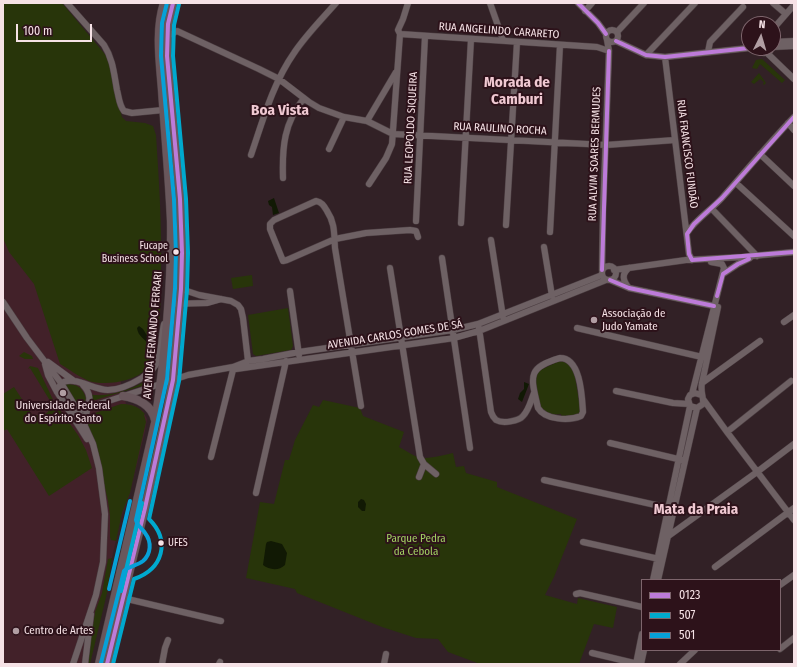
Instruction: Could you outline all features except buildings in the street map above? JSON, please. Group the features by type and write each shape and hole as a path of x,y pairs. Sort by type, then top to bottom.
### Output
{"main road":[{"name":"AVENIDA FERNANDO FERRARI","path":"107,664 145,508 173,380 181,289 182,221 167,56 168,24 173,3"},
{"name":"AVENIDA FERNANDO FERRARI","path":"99,664 155,423 161,385 168,315 171,220 159,38 162,4"},
{"path":"123,396 142,402 152,412 155,423"}],"street":[{"path":"67,3 104,45 108,52 112,63 120,105 124,111 132,113 163,110"},
{"path":"251,155 279,80 294,52 336,3"},
{"path":"369,184 390,150 392,144 400,34 398,30 403,20 408,3"},
{"path":"490,3 503,40"},
{"path":"578,3 612,37 637,52 646,55 665,57 741,49"},
{"path":"585,11 592,3"},
{"path":"597,47 612,37 644,3"},
{"path":"646,55 695,3"},
{"path":"773,3 786,14"},
{"path":"781,20 794,5"},
{"path":"708,52 710,42 743,7"},
{"path":"168,36 177,32 259,69 279,80 319,108 344,117 367,121 393,134"},
{"name":"RUA ANGELINDO CARARETO","path":"400,34 597,47 609,51"},
{"name":"RUA LEOPOLDO SIQUEIRA","path":"416,221 426,36"},
{"name":"RUA ALVIM SOARES BERMUDES","path":"605,276 602,257 609,51 612,37"},
{"path":"461,223 471,39"},
{"path":"781,42 794,41"},
{"path":"506,225 517,42"},
{"path":"550,232 560,45"},
{"path":"781,47 794,46"},
{"path":"770,56 794,79"},
{"name":"RUA FRANCISCO FUNDÃO","path":"665,57 689,258"},
{"path":"367,121 397,70"},
{"path":"283,178 283,152 286,131 296,109 304,98"},
{"path":"329,149 344,117"},
{"path":"687,234 697,221 712,209 794,117"},
{"path":"788,123 794,130"},
{"name":"RUA RAULINO ROCHA","path":"393,134 606,145 675,140"},
{"path":"760,154 794,186"},
{"path":"736,182 794,236"},
{"path":"361,406 335,248 335,239 334,223 320,202 312,202 274,220 270,224 270,229 283,261 335,239 366,233 405,230 416,231 418,237"},
{"path":"712,209 757,256"},
{"path":"685,215 697,221"},
{"path":"491,240 504,321"},
{"path":"544,247 553,300"},
{"path":"605,276 605,268 629,268 689,258 757,256 794,252"},
{"path":"724,274 743,261 757,256"},
{"path":"602,257 616,275 614,277 605,276"},
{"path":"442,258 470,448"},
{"path":"653,579 667,537 681,462 689,403 714,306 724,274 724,266 719,263 689,258"},
{"path":"390,268 420,457 424,464 436,474"},
{"path":"629,268 624,272 625,282 629,288"},
{"path":"605,276 629,288 714,306"},
{"name":"AVENIDA CARLOS GOMES DE SÁ","path":"203,372 233,370 352,352 478,324 552,294 605,276"},
{"name":"AVENIDA CARLOS GOMES DE SÁ","path":"78,411 188,375 233,367 248,360 263,359 351,344 454,338 479,331 504,321 605,276"},
{"path":"181,289 199,295 223,299 238,304 243,318 248,360"},
{"path":"290,291 300,359"},
{"path":"660,560 669,508 681,462 698,408 703,404 702,383 718,310 717,296"},
{"path":"169,304 207,303 223,299"},
{"path":"3,302 27,338 61,383 78,411 86,426 97,457 106,524 103,562 92,609 76,664"},
{"path":"57,392 61,383 67,380 96,388 110,390 128,385 145,376 159,360 164,325 168,315"},
{"path":"784,322 794,315"},
{"path":"478,324 491,412 496,420 503,422 520,419 525,413 534,393 533,376 537,368 557,359 563,358 569,361 577,372 583,407 582,414 577,418 566,419 545,414 538,408 534,393"},
{"path":"576,328 702,357"},
{"path":"702,383 760,340"},
{"path":"43,359 85,387 90,395 86,415 86,426"},
{"path":"43,359 48,375 57,392 82,429 97,457"},
{"path":"256,493 286,361"},
{"path":"212,457 233,370"},
{"path":"726,432 791,381"},
{"path":"616,391 673,403 689,403 698,408 711,409"},
{"path":"692,394 697,393 702,397 726,432 791,510 794,520"},
{"path":"66,406 70,409 78,411"},
{"path":"610,443 681,462"},
{"path":"667,537 758,472 794,444"},
{"path":"419,477 424,464"},
{"path":"544,480 669,508"},
{"path":"715,567 791,510"},
{"path":"583,542 660,560"},
{"path":"657,571 658,579"},
{"path":"781,584 794,575"},
{"path":"576,594 580,593 641,607"},
{"path":"123,598 221,621"},
{"path":"85,664 92,609"},
{"path":"781,648 794,638"},
{"path":"162,664 168,640"},
{"path":"592,654 637,664 641,640"},
{"path":"641,664 644,651"},
{"path":"680,664 694,651"},
{"path":"110,653 112,664"},
{"path":"384,664 386,654"}],"shaded area":[{"name":"Universidade Federal do Espírito Santo","path":"3,130 118,369 126,404 133,405 143,411 147,419 130,493 121,518 112,558 107,591 90,664 3,664"},
{"path":"274,198 279,213 273,215 272,207 269,205 268,201"},
{"path":"139,326 143,329 151,342 151,345 149,346 139,334 137,328"},
{"path":"524,382 529,384 522,402 518,399 520,393 524,389"},
{"path":"361,499 364,500 366,504 365,511 362,511 358,507 358,502"},
{"path":"271,541 282,544 287,553 285,565 277,569 271,569 263,565 266,544 267,542"}],"green space":[{"path":"3,3 62,3 109,59 122,117 126,121 145,123 153,126 156,135 161,237 161,292 159,322 156,342 147,368 135,377 127,380 111,383 89,381 60,364 34,284 9,252 3,238"},
{"path":"762,59 785,80 782,83 760,64 757,69 752,68 756,60"},
{"path":"759,73 766,83 764,85 764,82 760,79 754,84 751,82"},
{"path":"252,275 253,286 233,289 231,278"},
{"path":"288,308 293,346 291,350 256,356 253,354 248,315"},
{"path":"24,352 32,356 33,359 25,359 19,356"},
{"path":"564,359 574,370 581,413 579,416 562,418 561,414 549,415 541,411 534,375 536,372"},
{"path":"30,366 38,368 54,402 78,435 86,450 92,468 49,496 7,429 3,431 3,394 14,387 33,416 42,416 48,412 49,406 52,404 30,368 28,369"},
{"path":"152,375 152,383 92,401 90,394 105,395 123,391 140,384"},
{"path":"64,384 78,386 83,391 86,398 84,404 78,408"},
{"name":"Parque Pedra da Cebola","path":"323,400 360,408 363,416 404,432 399,447 415,456 429,458 453,453 456,467 464,466 466,473 497,482 497,487 577,519 554,577 545,595 577,604 578,598 617,607 613,628 594,624 579,664 480,664 448,652 438,639 416,638 382,627 297,593 295,589 246,578 260,502 274,504 285,460 289,460 295,440 313,405 319,407"},
{"path":"121,404 131,405 140,409 145,414 146,422 130,493 122,513 116,541 111,540 110,537 108,501 97,453 87,427 89,417 92,414"},
{"path":"112,558 107,593 89,664 88,660 95,612 102,593 108,559"}],"transit line":[{"name":"501","path":"101,663 124,571 143,561 148,555 150,548 149,540 144,531 137,524 136,520 167,379 175,289 176,253 174,199 161,56 162,23 167,3"},
{"name":"0123","path":"107,664 145,508 173,380 181,289 182,253 180,199 167,56 168,24 173,3"},
{"name":"0123","path":"578,3 598,23 606,34"},
{"name":"507","path":"113,664 134,579 152,568 161,554 162,545 160,536 156,527 149,519 179,381 187,290 188,253 186,199 173,56 174,25 179,4"},
{"name":"0123","path":"616,41 646,55 665,57 741,49"},
{"name":"0123","path":"602,270 609,51"},
{"name":"0123","path":"794,117 722,198 694,224 687,234 689,254 692,260 794,252"},
{"name":"0123","path":"717,296 723,274 749,259"},
{"name":"0123","path":"610,280 629,288 714,306"},
{"name":"501","path":"109,589 130,501"},
{"name":"507","path":"121,591 142,503"}],"place":[{"name":"Fucape Business School","path":"176,252"},
{"name":"Associação de Judo Yamate","path":"594,320"},
{"name":"Universidade Federal do Espírito Santo","path":"63,393"},
{"name":"UFES","path":"161,543"},
{"name":"Centro de Artes","path":"16,631"}],"district":[{"name":"Morada de Camburi","path":"517,92"},
{"name":"Boa Vista","path":"280,111"},
{"name":"Mata da Praia","path":"696,510"}]}
